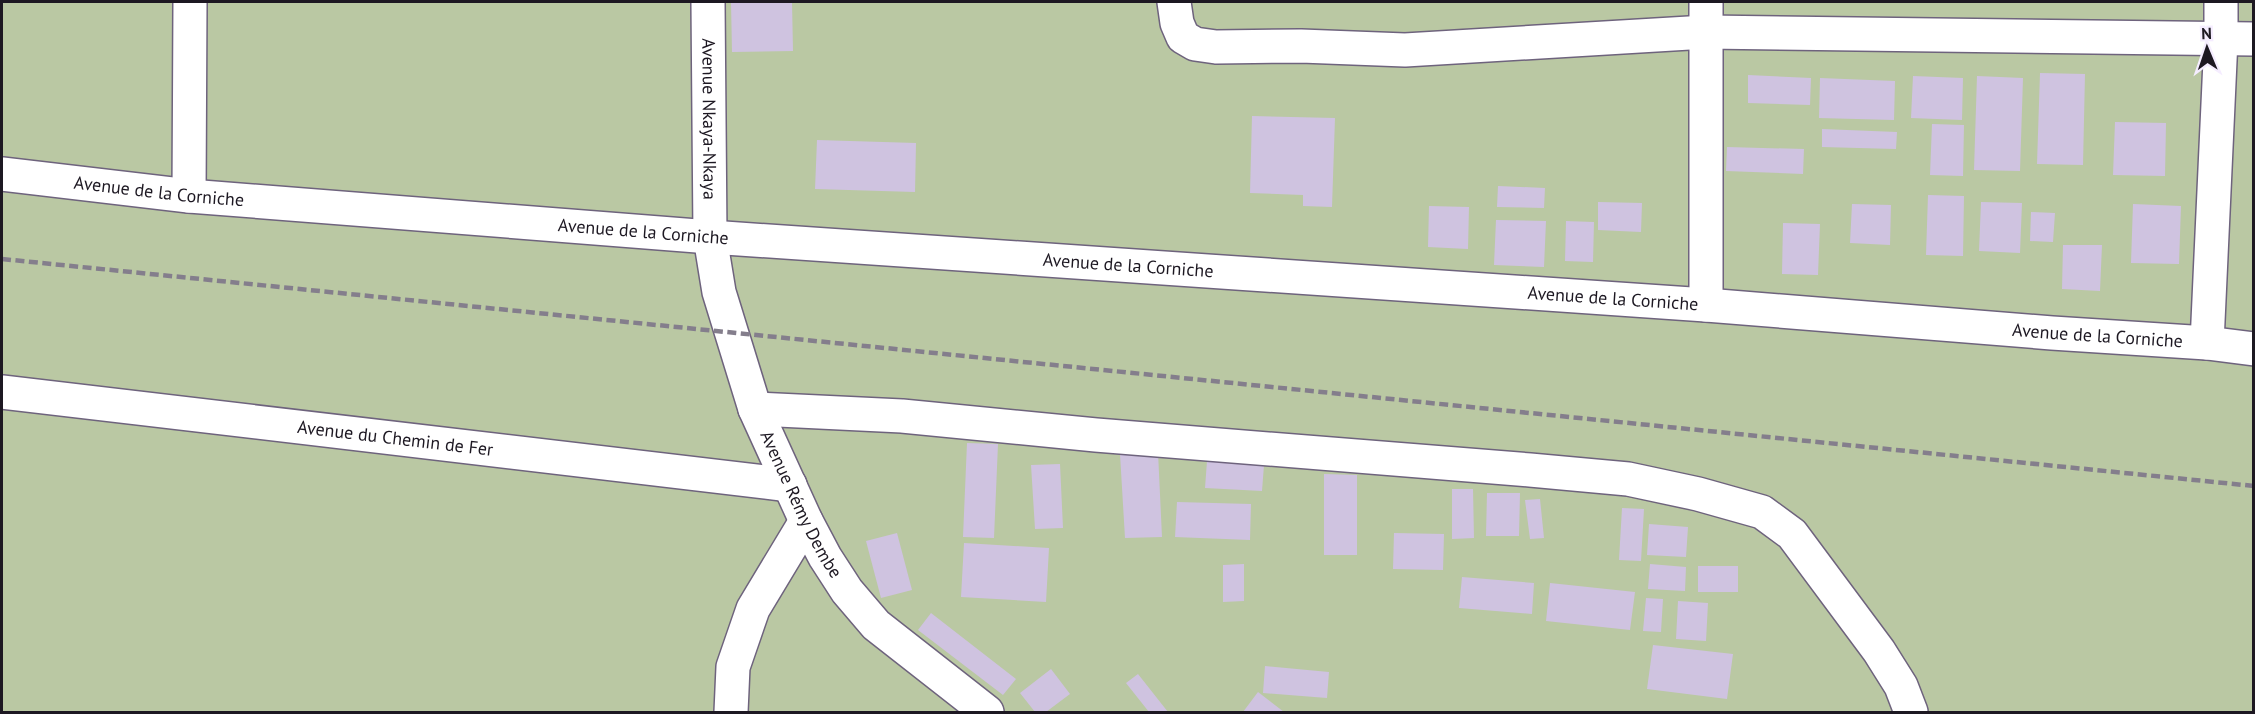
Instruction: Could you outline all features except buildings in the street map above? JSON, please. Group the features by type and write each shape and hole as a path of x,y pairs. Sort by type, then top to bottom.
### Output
{"street":[{"path":"189,196 190,2"},
{"name":"Avenue Nkaya-Nkaya","path":"708,2 710,237"},
{"path":"1174,2 1177,23 1183,37 1195,44 1216,47 1301,46 1405,50 1706,17 2253,39"},
{"path":"2206,343 2221,2"},
{"path":"1706,17 1706,305"},
{"name":"Avenue de la Corniche","path":"2,174 189,196 710,237 1706,305 2206,343 2253,349"},
{"name":"Avenue Rémy Dembe","path":"710,237 719,292 755,409 825,557 848,591 876,625 987,712"},
{"name":"Avenue du Chemin de Fer","path":"2,392 790,486"},
{"path":"755,409 902,417 1552,472 1628,479 1698,494 1762,512 1792,534 1879,651 1901,686 1911,712"},
{"path":"731,712 733,667 753,609 806,521"}],"green space":[{"path":"2,2 2253,2 2253,712 2,712"}],"railway":[{"path":"2,259 2254,486"}]}
